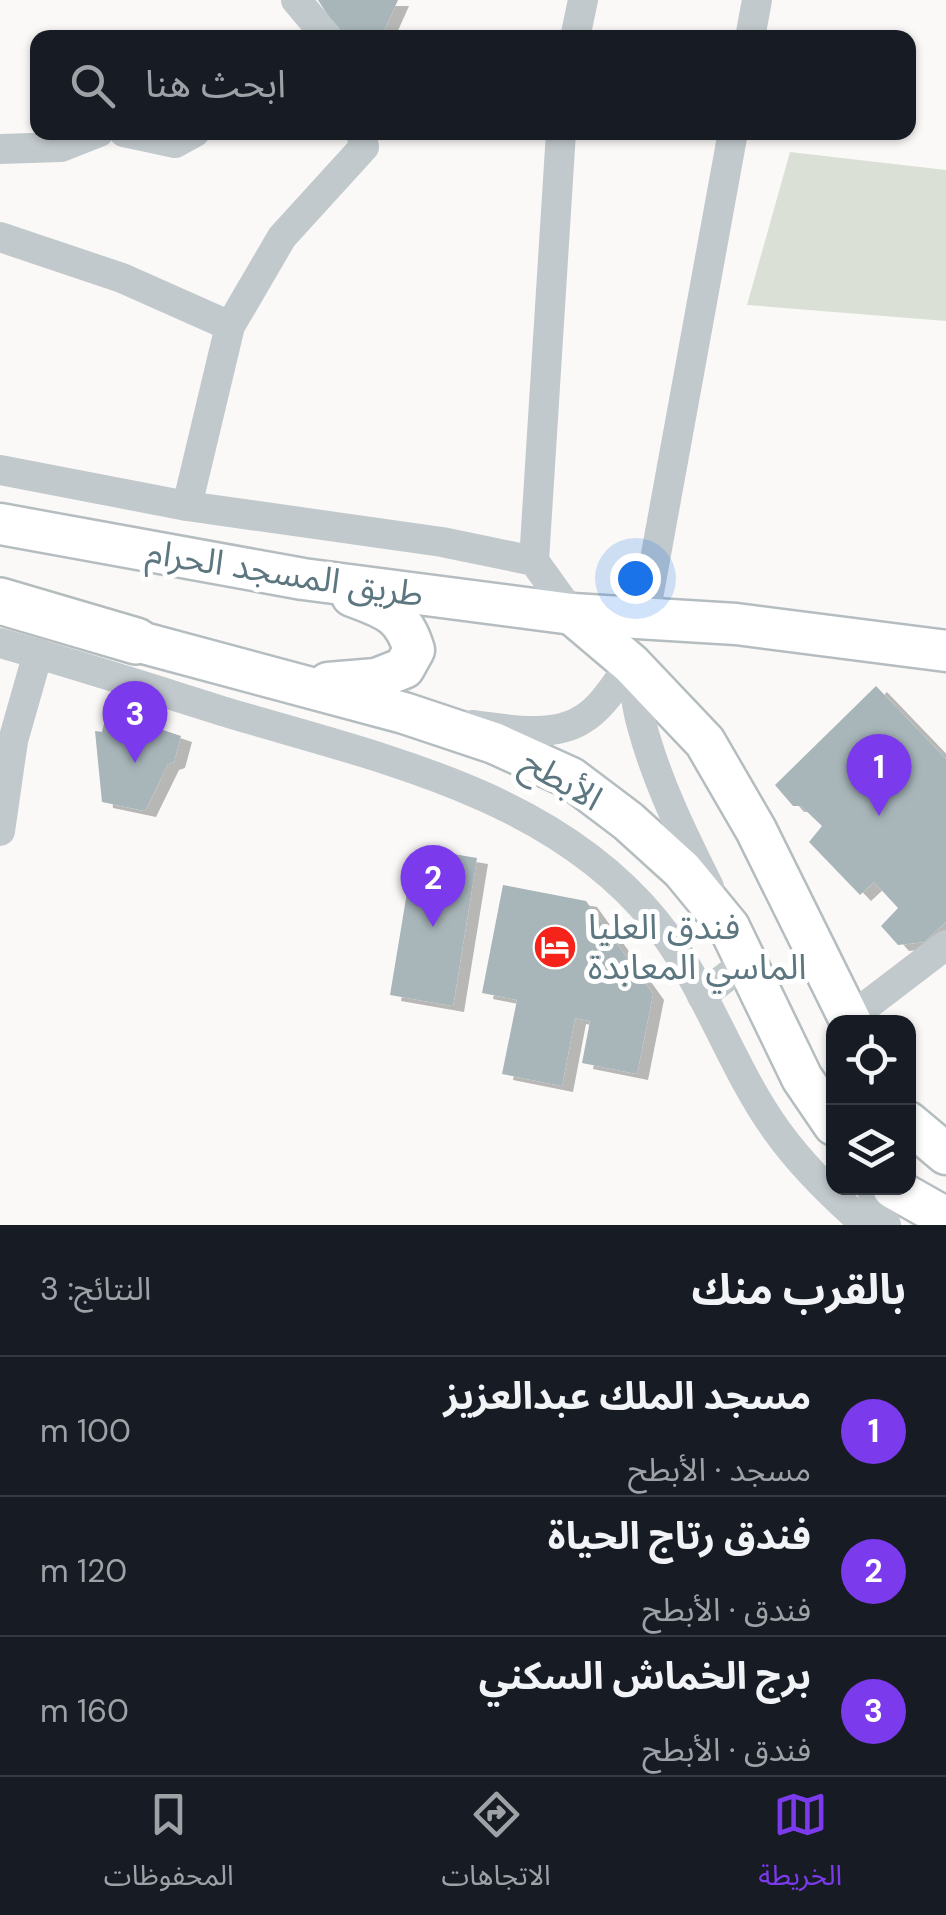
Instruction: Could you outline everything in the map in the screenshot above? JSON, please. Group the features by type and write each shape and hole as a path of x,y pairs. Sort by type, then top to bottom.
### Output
{"highway":[{"path":"0,601 136,641"}],"main road":[{"name":"طريق المسجد الحرام","path":"0,524 303,579 572,614 736,624 946,651"},
{"path":"299,685 376,679 404,668 414,650 408,629 388,609 303,579"},
{"path":"572,614 631,664 705,742 756,830 847,1015"},
{"path":"631,664 644,620"},
{"name":"الأبطح","path":"136,641 420,718 494,742 572,778 682,870 737,945 802,1078 826,1114"},
{"path":"916,1129 946,1154"},
{"path":"906,1195 946,1218"}],"street":[{"path":"296,0 321,30"},
{"path":"577,30 583,0"},
{"path":"751,30 757,0"},
{"path":"0,149 61,147 79,140"},
{"path":"187,506 230,326 282,238 364,147 363,140"},
{"path":"560,140 534,560 572,614"},
{"path":"644,620 732,140"},
{"path":"0,236 122,278 230,326"},
{"path":"0,470 187,506 442,542 534,560"},
{"path":"0,642 416,771 506,806 566,839 610,875 656,922 776,1130 825,1187 866,1225"},
{"path":"0,831 14,741 38,653"},
{"path":"420,718 542,731 581,721 600,704 631,664"},
{"path":"631,664 641,725 658,772 680,830 737,945 702,996"},
{"path":"238,715 248,671"},
{"path":"858,1015 946,945"},
{"path":"874,1195 886,1225"}],"shaded area":[{"path":"790,152 946,170 946,321 747,305"}],"building":[{"path":"318,0 398,0 385,30 337,30"},
{"path":"876,686 946,759 946,922 924,942 898,945 881,926 898,908 874,882 860,895 809,842 822,826 801,806 793,806 775,785"},
{"path":"106,716 181,736 174,762 168,764 145,811 102,802 95,731 102,732"},
{"path":"436,851 477,858 453,1006 390,995 413,856 435,860"},
{"name":"فندق العليا الماسي المعابدة","path":"503,885 586,901 653,994 637,1074 582,1063 590,1021 575,1018 562,1086 502,1074 517,1000 482,993"}],"place":[{"name":"برج الخماش السكني","path":"135,763"},
{"name":"مسجد الملك عبدالعزيز","path":"879,816"},
{"name":"فندق رتاج الحياة","path":"433,927"},
{"name":"فندق العليا الماسي المعابدة","path":"555,947"}]}
